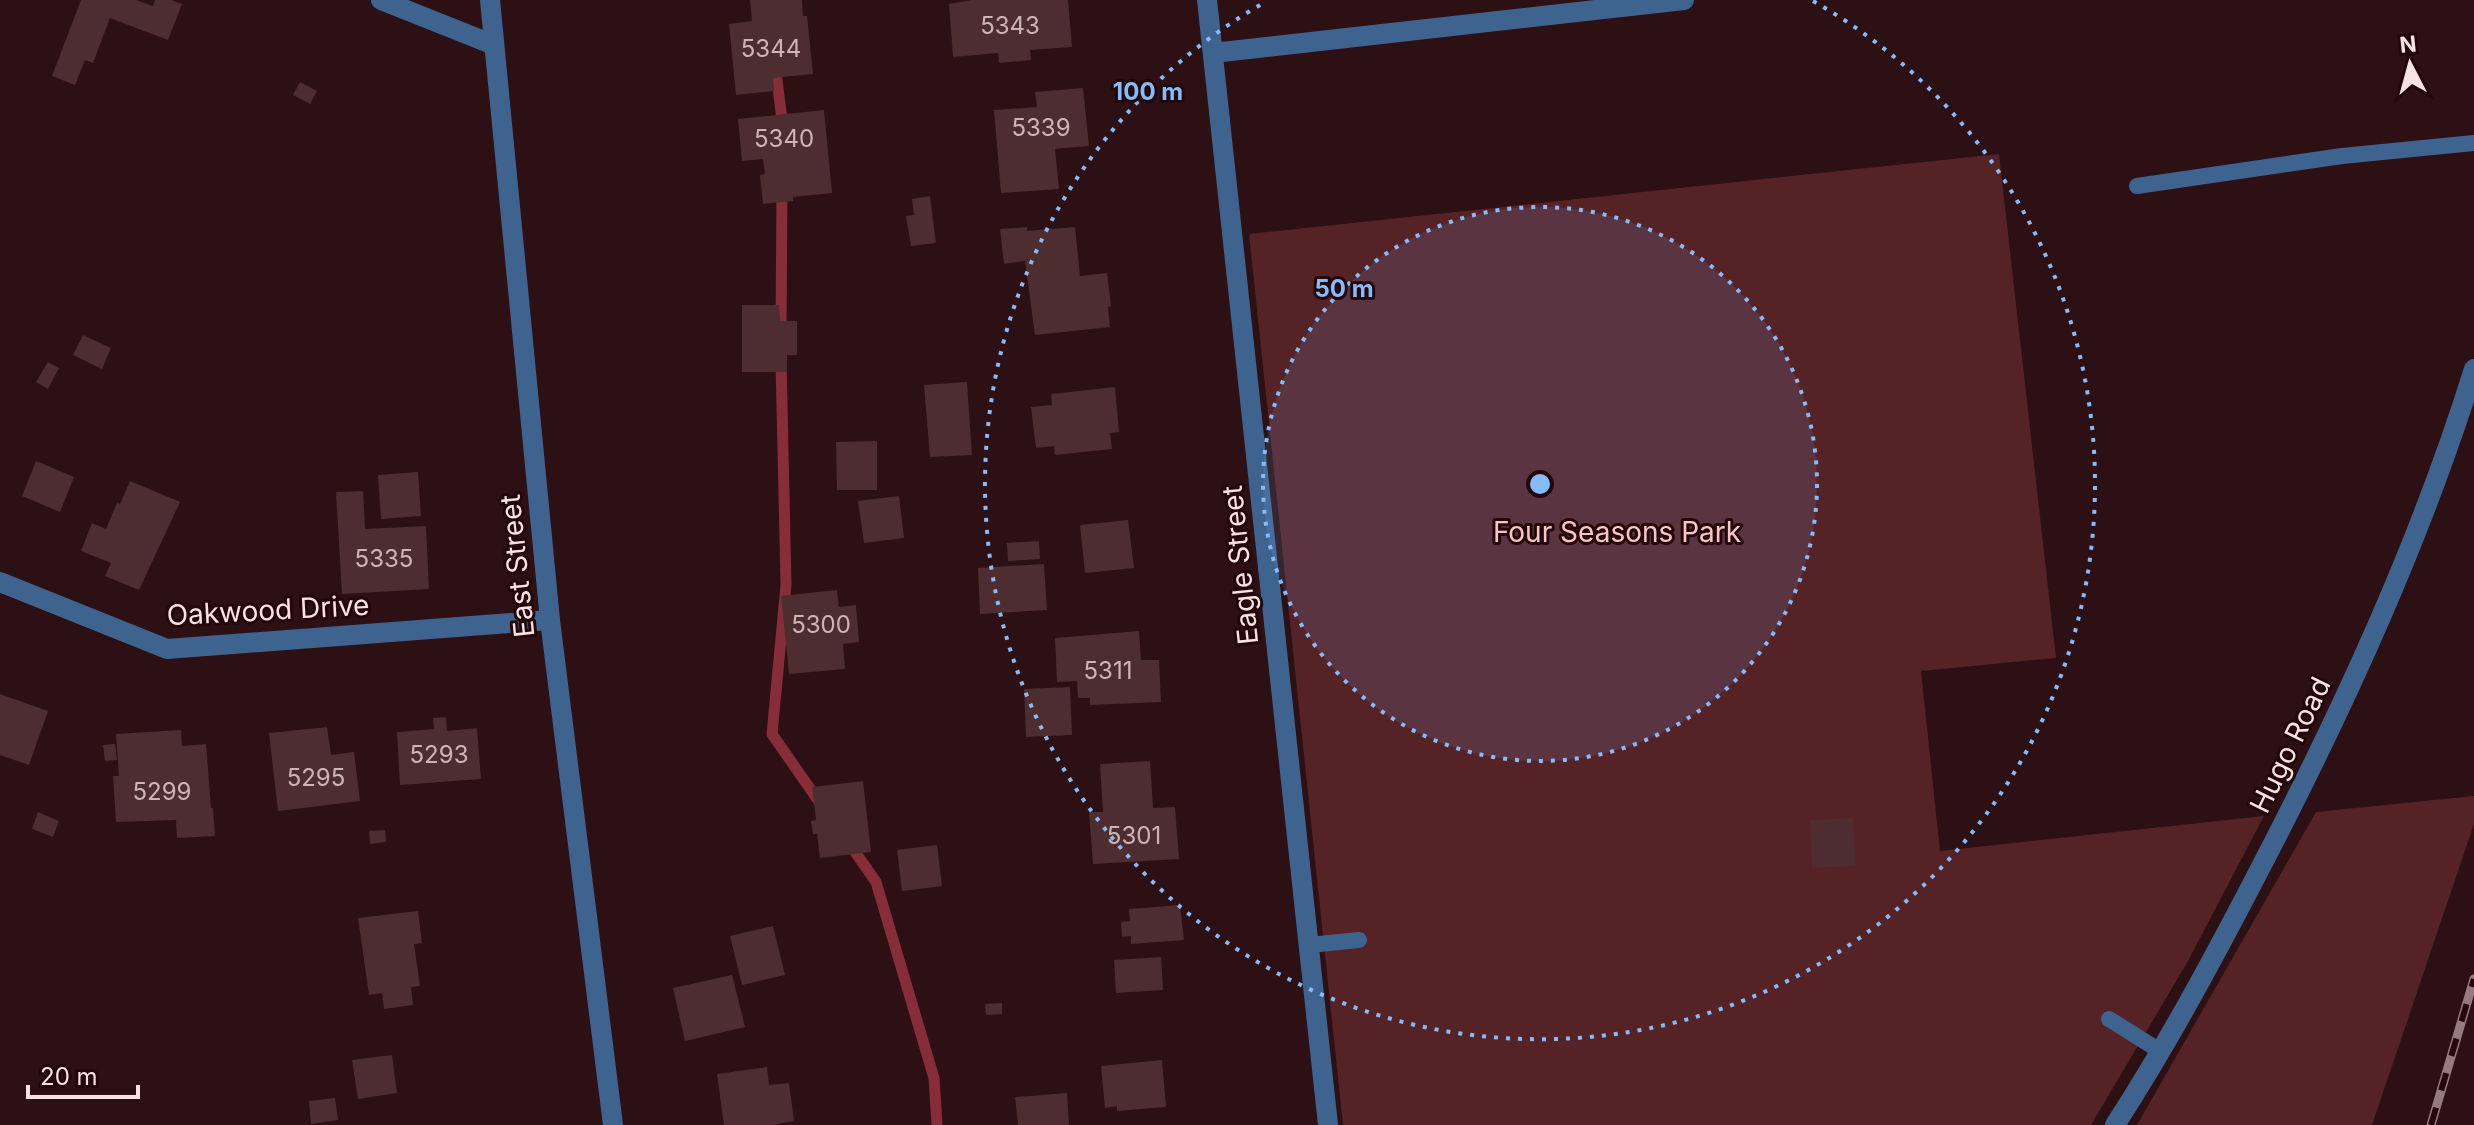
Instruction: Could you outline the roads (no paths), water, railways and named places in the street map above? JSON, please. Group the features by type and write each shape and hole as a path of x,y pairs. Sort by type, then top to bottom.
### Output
{"street":[{"path":"381,0 494,45"},
{"name":"East Street","path":"490,0 550,620 613,1125"},
{"name":"Eagle Street","path":"1207,0 1328,1125"},
{"path":"1213,53 1684,0"},
{"name":"Hugo Road","path":"2115,1125 2224,938 2311,770 2395,585 2474,369"},
{"name":"Oakwood Drive","path":"0,582 167,649 550,620"}],"lane":[{"path":"2137,186 2342,156 2474,143"},
{"path":"1309,945 1359,940"},
{"path":"2109,1019 2160,1051"}],"waterway":[{"path":"775,65 783,127"},
{"path":"781,335 782,188"},
{"path":"781,360 786,585 772,734 820,803"},
{"path":"849,843 876,882 934,1078 937,1125"}],"railway":[{"path":"2431,1125 2474,979"}],"park label":[{"name":"Four Seasons Park","path":"1617,532"}]}
